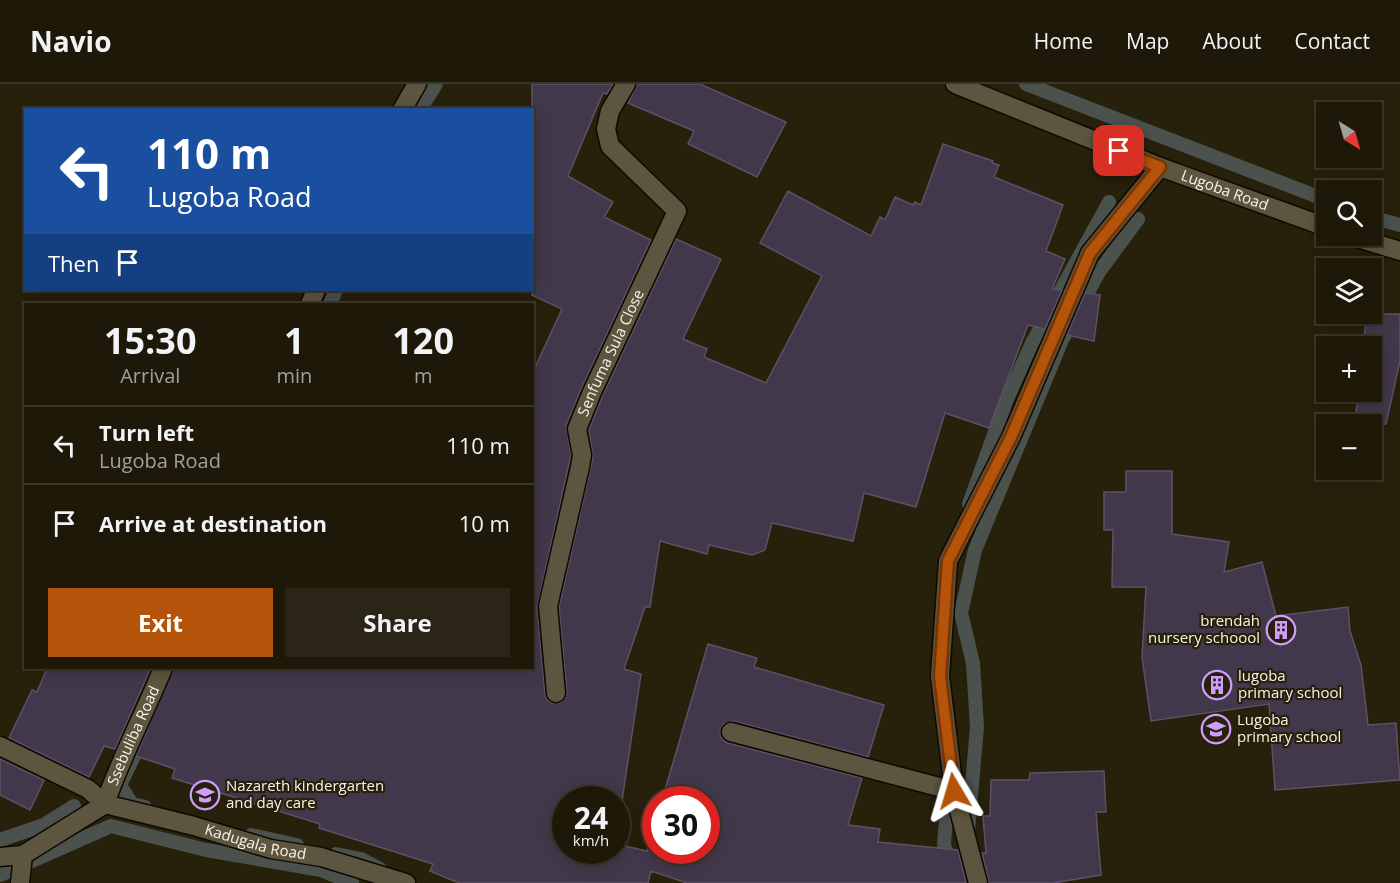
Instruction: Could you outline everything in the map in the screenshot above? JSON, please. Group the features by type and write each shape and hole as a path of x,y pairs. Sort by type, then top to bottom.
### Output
{"street":[{"path":"403,108 417,84"},
{"name":"Senfuma Sula Close","path":"556,693 549,606 582,455 578,429 592,392 677,212 610,146 606,129 610,111 626,84"},
{"name":"Lugoba Road","path":"955,84 1160,167 1316,223"},
{"path":"978,883 954,791 940,676 948,561 1011,437 1090,253 1160,167"},
{"path":"1382,245 1400,251"},
{"name":"Ssebuliba Road","path":"105,804 115,774 146,710 163,669"},
{"path":"731,732 954,791"},
{"path":"0,746 88,789 105,804 22,855 0,857"},
{"name":"Kadugala Road","path":"105,804 194,826 271,849 321,857 406,883"},
{"path":"20,883 22,855"}],"building":[{"path":"532,84 613,84 607,94 603,93 568,176 613,202 604,217 651,240 566,425 571,455 537,607 545,694 547,700 552,703 562,702 567,693 559,607 593,457 589,430 602,397 676,239 721,259 683,339 707,349 704,357 766,383 822,276 760,243 788,191 871,236 880,217 885,220 895,197 913,205 915,202 921,205 943,144 993,161 992,163 999,165 994,177 1063,205 1046,251 1065,259 1052,289 1062,290 1045,329 1028,325 989,428 945,413 916,507 864,493 853,541 772,523 765,550 752,555 709,545 707,554 660,541 650,607 645,607 624,669 641,674 624,786 552,786 552,864 630,864 630,847 642,850 642,864 720,864 720,786 666,786 708,644 757,658 754,667 884,705 868,757 734,721 723,724 720,734 728,743 862,778 848,825 880,829 878,842 958,850 966,883 687,883 651,871 648,883 459,883 430,871 433,864 319,828 320,824 172,778 175,769 136,756 174,669 534,669 534,370 562,309 532,295 534,291 534,108 532,108"},
{"path":"637,84 700,84 786,122 757,177 688,144 694,131 628,103"},
{"path":"1085,293 1100,295 1094,341 1067,335"},
{"path":"1382,314 1400,314 1400,361 1386,424 1382,424 1382,414 1356,414 1357,402 1382,402 1382,336 1364,336 1366,324 1382,324"},
{"path":"1126,471 1172,471 1172,534 1229,542 1224,572 1262,562 1276,616 1348,607 1350,631 1361,665 1368,725 1396,723 1400,780 1275,790 1269,704 1151,721 1142,657 1146,587 1112,587 1113,530 1104,530 1104,492 1126,492"},
{"path":"47,669 151,669 115,749 104,746 89,777 9,738 32,690 37,692"},
{"path":"0,759 44,780 30,810 0,795"},
{"path":"1104,771 1106,812 1096,812 1101,875 1053,883 989,883 982,853 986,853 983,816 990,816 991,780 1029,780 1030,773"}],"waterway":[{"path":"421,108 436,84"},
{"path":"1026,84 1316,196"},
{"path":"969,504 1007,399 1032,343 1109,202"},
{"path":"968,831 977,727 973,663 961,613 975,550 1062,340 1099,272 1138,219"},
{"path":"1382,220 1400,225"},
{"path":"330,303 336,291"},
{"path":"145,807 132,804 120,785 156,711"},
{"path":"949,783 944,844 954,883"},
{"path":"0,840 44,825 74,806"},
{"path":"0,875 111,826 206,850 321,870 352,883"},
{"path":"251,835 297,845"},
{"path":"336,854 361,859 380,869"}],"place":[{"name":"brendah nursery schoool","path":"1281,630"},
{"name":"lugoba primary school","path":"1217,685"},
{"name":"Lugoba primary school","path":"1216,729"},
{"name":"Nazareth kindergarten and day care","path":"205,795"}],"route":[{"path":"954,791 940,676 948,561 1011,437 1090,253 1160,167 1119,151"}]}
